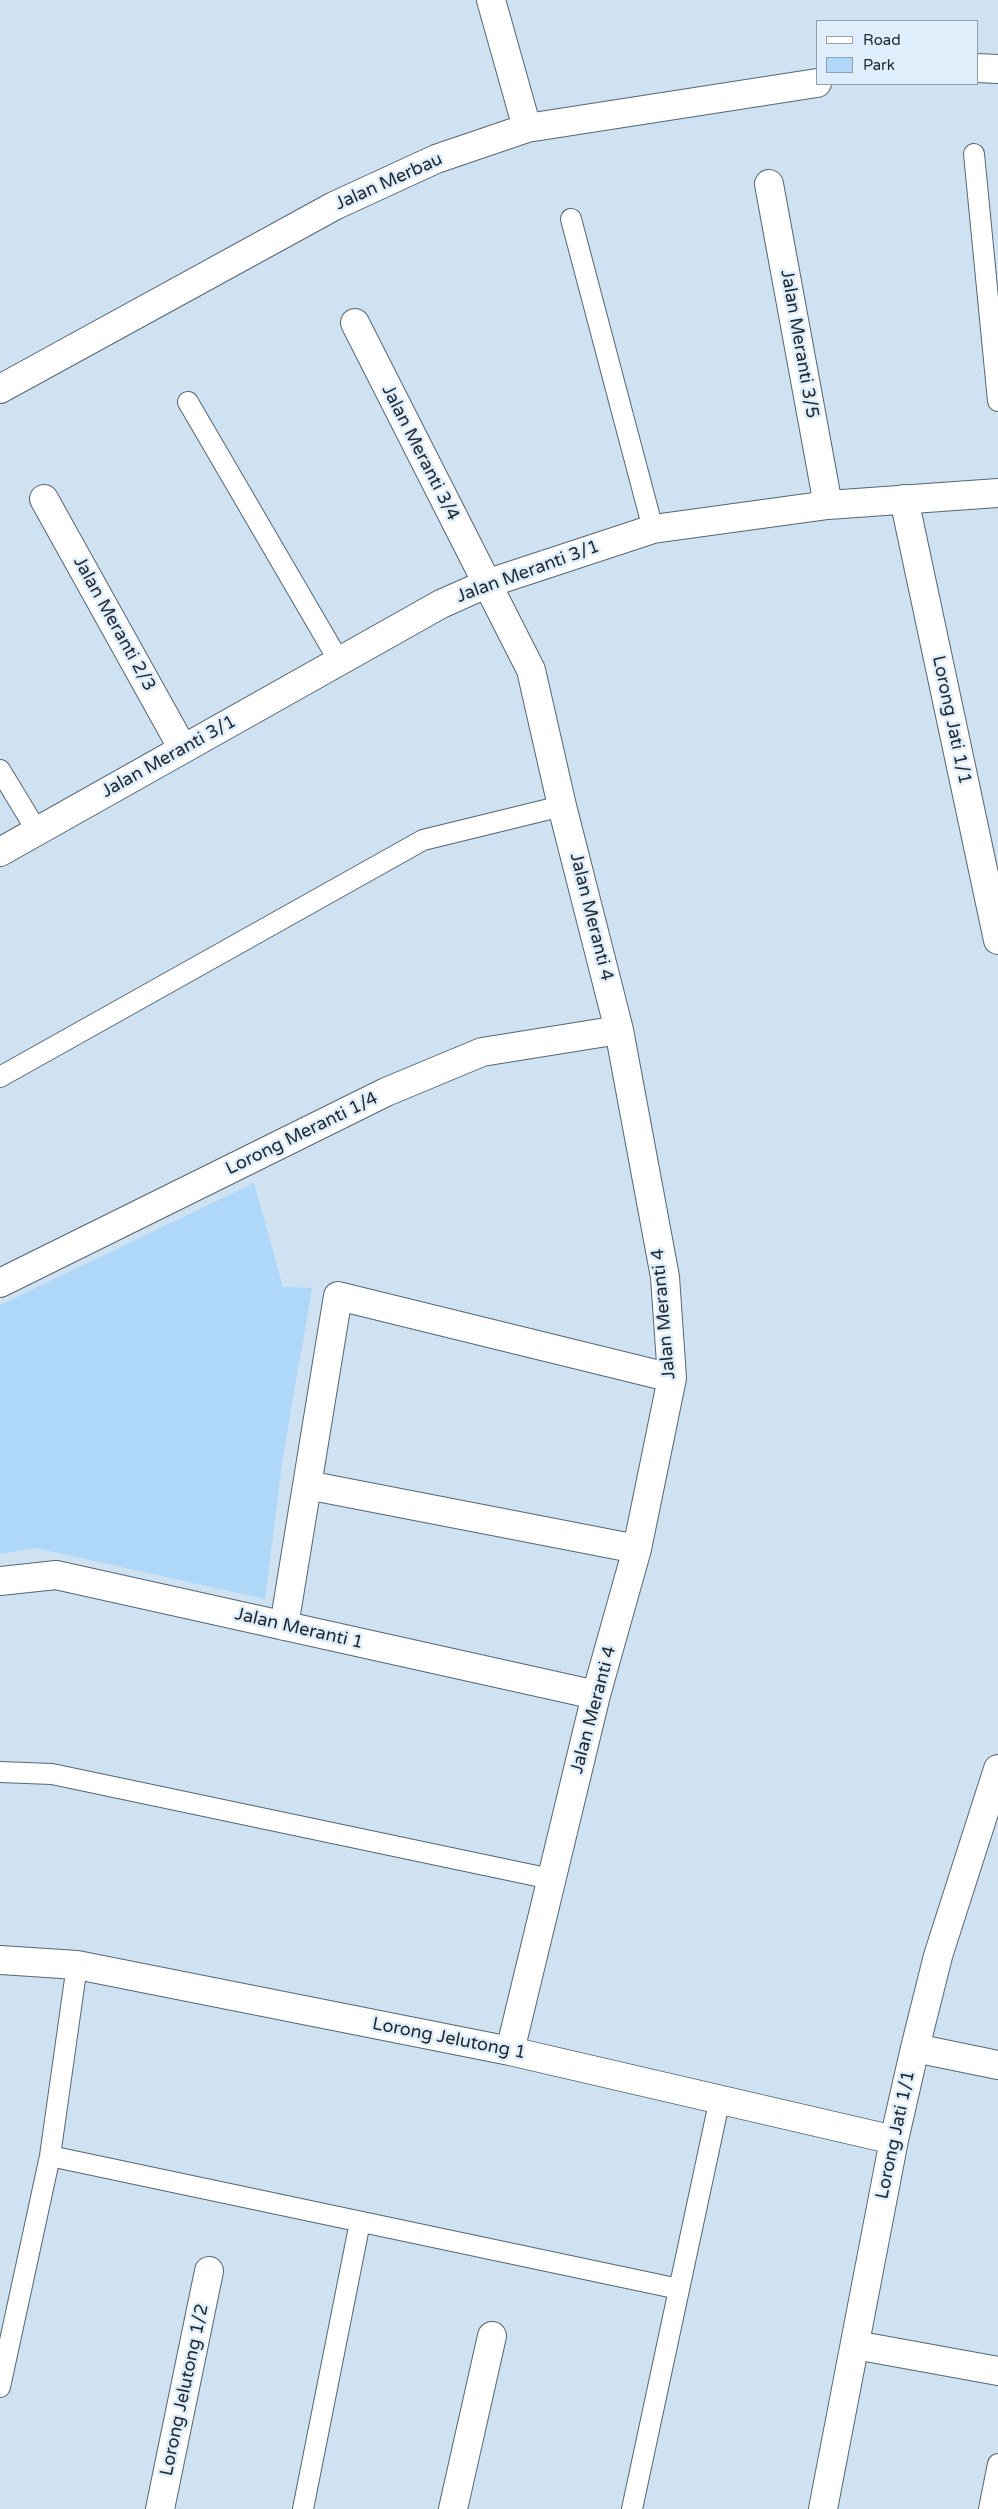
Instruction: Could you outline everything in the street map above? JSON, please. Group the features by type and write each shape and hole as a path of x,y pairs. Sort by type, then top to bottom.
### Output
{"street":[{"path":"491,0 527,128"},
{"path":"978,68 998,69"},
{"name":"Jalan Merbau","path":"0,389 334,206 436,159 527,128 816,83"},
{"name":"Jalan Meranti 3/5","path":"769,184 828,505"},
{"name":"Jalan Meranti 3/4","path":"355,323 486,584"},
{"name":"Jalan Meranti 3/1","path":"0,852 441,604 486,584 653,529 828,505 998,493"},
{"name":"Jalan Meranti 2/3","path":"44,500 183,749"},
{"name":"Lorong Jati 1/1","path":"904,500 998,940"},
{"name":"Jalan Meranti 4","path":"486,584 531,670 562,806 620,1030 665,1277 672,1378 638,1549 596,1695 510,2051"},
{"name":"Lorong Meranti 1/4","path":"0,1283 386,1092 482,1052 620,1030"},
{"path":"284,1626 338,1296 672,1378"},
{"path":"307,1485 638,1549"},
{"name":"Jalan Meranti 1","path":"0,1581 56,1575 596,1695"},
{"name":"Lorong Jati 1/1","path":"823,2509 894,2140 915,2048 938,1956 993,1800 998,1768"},
{"name":"Lorong Jelutong 1","path":"0,1960 77,1965 510,2051 720,2098 894,2140"},
{"path":"915,2048 998,2065"},
{"name":"Lorong Jelutong 1/2","path":"160,2509 209,2270"},
{"path":"453,2509 492,2336"},
{"path":"854,2345 998,2370"}],"lane":[{"path":"974,154 998,401"},
{"path":"571,219 653,529"},
{"path":"188,402 339,661"},
{"path":"0,770 37,831"},
{"path":"0,1077 423,840 562,806"},
{"path":"0,1772 52,1774 552,1879"},
{"path":"0,2387 50,2156 77,1965"},
{"path":"632,2509 720,2098"},
{"path":"50,2156 679,2289"},
{"path":"303,2509 360,2222"},
{"path":"989,2509 998,2464"}],"green space":[{"path":"254,1183 283,1287 312,1288 283,1457 265,1599 36,1548 0,1554 0,1305"}]}
